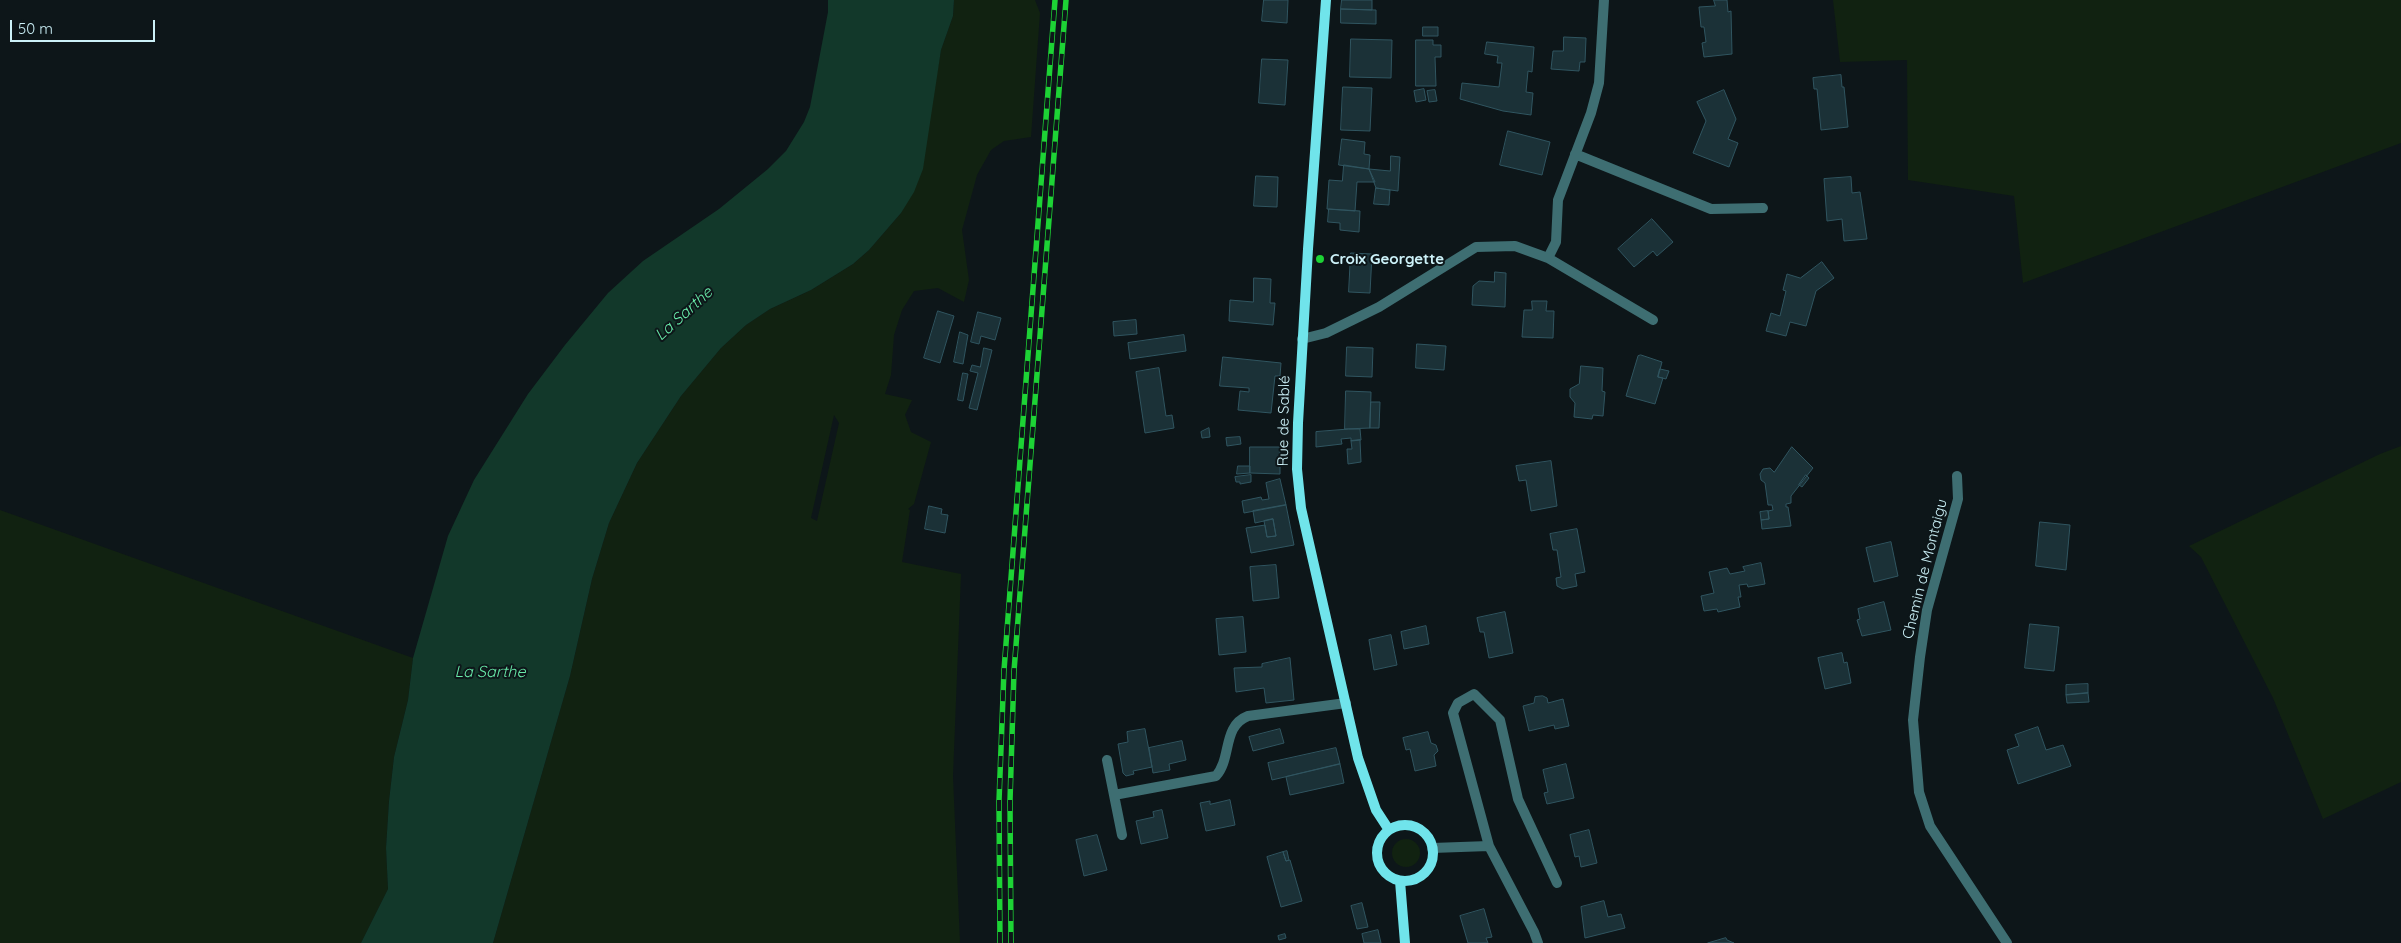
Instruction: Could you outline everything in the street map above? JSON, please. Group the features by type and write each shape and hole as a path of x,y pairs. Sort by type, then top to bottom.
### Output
{"main road":[{"name":"Rue de Sablé","path":"1326,0 1302,340 1298,432 1301,508 1358,758 1376,810 1389,830"},
{"path":"1397,826 1415,828 1423,832 1432,848 1430,865 1424,873 1409,881 1391,878 1379,864 1378,845 1389,830 1397,826"},
{"path":"1400,881 1405,943"}],"street":[{"path":"1548,258 1556,242 1558,200 1591,114 1599,83 1604,0"},
{"path":"1575,154 1711,210 1763,208"},
{"path":"1302,340 1326,333 1379,307 1476,247 1515,246 1548,258 1653,320"},
{"name":"Chemin de Montaigu","path":"1957,476 1958,499 1927,610 1920,657 1913,720 1920,792 1930,826 2007,943"},
{"path":"1538,943 1489,846 1453,713 1458,703 1474,694 1500,720 1518,800 1557,883"},
{"path":"1114,794 1216,776 1221,770 1233,727 1240,719 1346,703"},
{"path":"1107,760 1122,835"},
{"path":"1432,848 1489,846"}],"shaded area":[{"path":"954,0 1035,0 1040,13 1031,137 1004,141 991,150 977,175 962,230 969,280 964,302 938,288 914,291 902,310 894,335 891,375 885,394 912,400 905,415 911,432 931,442 914,504 908,509 910,510 902,562 961,574 953,776 960,943 493,943 570,676 592,579 609,523 637,463 681,396 721,348 746,325 770,309 811,290 853,264 869,250 901,213 935,83 941,50 953,16","holes":["834,415 839,423 817,521 811,518"]},
{"path":"1833,0 2401,0 2401,143 2023,283 2014,196 1908,180 1907,60 1840,62"},
{"path":"2401,446 2401,782 2323,819 2273,698 2201,557 2189,546 2380,454"},
{"path":"0,510 413,658 408,700 394,757 389,801 386,848 388,889 361,943 0,943"},
{"path":"1406,839 1416,843 1420,853 1416,863 1406,867 1396,863 1392,853 1396,843"}],"water":[{"name":"La Sarthe","path":"828,0 954,0 953,16 941,50 923,169 914,192 901,213 869,250 853,264 811,290 770,309 746,325 721,348 681,396 637,463 609,523 592,579 570,676 493,943 361,943 388,889 386,848 389,801 394,757 408,700 413,658 448,536 474,480 528,394 608,293 643,261 719,209 768,169 786,151 804,122 810,107 828,12"}],"building":[{"path":"1264,0 1288,0 1287,23 1262,21"},
{"path":"1342,0 1372,0 1372,10 1341,9"},
{"path":"1714,0 1727,0 1728,12 1731,11 1732,54 1704,57 1702,43 1706,42 1704,27 1701,27 1699,7 1715,6"},
{"path":"1341,9 1376,10 1376,24 1341,23"},
{"path":"1423,27 1438,27 1438,36 1423,36"},
{"path":"1564,37 1586,38 1585,62 1580,62 1579,71 1551,69 1553,51 1563,51"},
{"path":"1351,39 1392,40 1391,78 1350,77"},
{"path":"1416,40 1433,40 1433,45 1441,45 1441,57 1435,57 1436,86 1416,86"},
{"path":"1487,42 1534,47 1532,72 1528,71 1526,92 1533,93 1531,115 1503,111 1460,99 1462,83 1499,87 1502,63 1497,63 1498,56 1485,54"},
{"path":"1262,59 1288,60 1285,105 1259,103"},
{"path":"1841,75 1848,127 1821,130 1817,89 1814,89 1813,78"},
{"path":"1343,87 1372,88 1370,131 1341,130"},
{"path":"1424,89 1426,100 1416,102 1414,91"},
{"path":"1435,90 1437,101 1429,102 1427,91"},
{"path":"1724,90 1736,119 1728,139 1738,143 1729,167 1693,153 1706,121 1697,102"},
{"path":"1508,131 1550,142 1542,175 1500,165"},
{"path":"1342,139 1365,142 1364,154 1370,155 1369,169 1339,165"},
{"path":"1391,156 1400,157 1398,191 1376,188 1369,169 1390,171"},
{"path":"1344,165 1369,169 1375,182 1357,182 1355,211 1327,209 1329,180 1342,181"},
{"path":"1256,176 1278,177 1277,207 1254,206"},
{"path":"1851,177 1852,193 1860,192 1867,239 1844,241 1842,219 1827,221 1824,179"},
{"path":"1376,188 1390,190 1389,205 1374,204"},
{"path":"1329,209 1360,211 1359,232 1340,230 1340,223 1328,222"},
{"path":"1652,219 1673,242 1657,256 1653,251 1634,267 1618,249"},
{"path":"1351,253 1372,254 1370,293 1349,292"},
{"path":"1822,262 1834,278 1816,291 1806,326 1790,322 1786,336 1766,331 1771,313 1780,316 1786,291 1783,290 1787,274 1800,278"},
{"path":"1495,272 1506,273 1505,307 1472,305 1473,286 1479,281 1494,282"},
{"path":"1254,278 1271,279 1270,303 1275,303 1273,325 1229,321 1230,300 1253,302"},
{"path":"1532,301 1547,301 1546,311 1554,311 1553,338 1522,337 1524,310 1532,310"},
{"path":"938,311 954,316 940,363 924,358"},
{"path":"978,312 1001,318 995,340 981,336 979,344 971,342"},
{"path":"1136,320 1137,334 1114,336 1113,322"},
{"path":"960,332 968,335 963,364 954,362"},
{"path":"1184,335 1186,351 1130,359 1128,343"},
{"path":"1417,344 1446,346 1444,370 1416,368"},
{"path":"1347,347 1373,348 1372,377 1346,376"},
{"path":"984,348 992,350 977,410 969,408 978,373 970,371 972,365 980,367"},
{"path":"1641,355 1662,362 1658,377 1663,378 1655,404 1626,396 1638,356"},
{"path":"1223,357 1281,363 1280,376 1275,376 1271,413 1238,410 1240,391 1249,392 1249,388 1220,386"},
{"path":"1581,366 1603,368 1602,391 1605,392 1603,416 1593,415 1592,419 1574,417 1575,403 1570,397 1570,389 1579,384"},
{"path":"1159,368 1166,416 1172,415 1174,428 1145,433 1136,372"},
{"path":"1660,369 1669,371 1666,379 1658,377"},
{"path":"963,373 968,374 963,401 958,400"},
{"path":"1346,391 1371,392 1370,428 1345,429"},
{"path":"1371,402 1380,402 1379,428 1370,428"},
{"path":"1209,428 1210,437 1202,438 1201,432"},
{"path":"1360,429 1361,440 1341,439 1342,444 1316,447 1316,432"},
{"path":"1240,437 1241,444 1227,446 1226,438"},
{"path":"1360,440 1361,462 1348,464 1347,449 1352,449 1351,441"},
{"path":"1250,447 1280,447 1280,474 1250,473"},
{"path":"1792,447 1813,468 1791,496 1791,503 1786,504 1791,526 1762,529 1761,520 1769,519 1768,511 1773,510 1772,505 1768,505 1765,483 1761,480 1760,474 1763,469 1770,468 1774,472"},
{"path":"1551,461 1557,506 1531,511 1526,480 1519,481 1516,466"},
{"path":"1238,466 1250,466 1250,473 1237,474"},
{"path":"1251,475 1251,482 1240,484 1240,482 1236,482 1235,477"},
{"path":"1806,475 1809,478 1802,487 1799,485"},
{"path":"1280,479 1286,505 1244,513 1242,501 1261,497 1262,500 1269,499 1266,483"},
{"path":"1286,505 1294,545 1251,553 1246,528 1265,525 1267,537 1276,536 1273,519 1255,523 1253,511"},
{"path":"929,506 942,509 941,514 948,515 945,533 925,529"},
{"path":"1768,511 1769,519 1761,520 1760,512"},
{"path":"1273,519 1276,536 1267,537 1264,521"},
{"path":"2040,522 2070,525 2066,570 2036,566"},
{"path":"1577,529 1585,572 1575,574 1577,586 1563,589 1557,586 1556,578 1561,577 1557,550 1553,550 1550,534"},
{"path":"1891,542 1898,576 1874,582 1866,548"},
{"path":"1761,563 1765,584 1748,587 1747,584 1739,585 1741,597 1738,597 1740,607 1718,612 1717,609 1704,611 1701,596 1714,593 1709,572 1727,568 1730,574 1745,571 1743,567"},
{"path":"1276,565 1279,598 1253,601 1250,567"},
{"path":"1884,602 1891,630 1862,636 1857,620 1860,619 1858,609"},
{"path":"1505,612 1513,653 1489,658 1484,632 1480,632 1477,618"},
{"path":"1243,617 1246,652 1219,655 1216,619"},
{"path":"2030,624 2059,627 2054,671 2025,668"},
{"path":"1426,626 1429,644 1404,649 1401,632"},
{"path":"1391,635 1397,665 1374,670 1369,640"},
{"path":"1842,653 1844,663 1847,662 1851,683 1825,689 1818,658"},
{"path":"1290,658 1294,700 1266,703 1264,688 1236,692 1234,668 1262,667 1262,664"},
{"path":"2088,684 2088,693 2066,695 2066,685"},
{"path":"2088,693 2089,702 2067,703 2066,695"},
{"path":"1543,696 1547,698 1548,703 1563,699 1569,726 1555,729 1554,725 1529,731 1523,706 1534,703 1535,697"},
{"path":"2038,727 2046,750 2063,745 2071,766 2018,784 2007,750 2019,746 2015,735"},
{"path":"1145,729 1152,767 1133,771 1134,774 1126,776 1123,773 1118,744 1128,742 1127,732"},
{"path":"1280,729 1284,743 1253,751 1249,737"},
{"path":"1428,732 1431,743 1436,745 1438,751 1434,755 1436,766 1415,771 1410,749 1406,750 1403,738"},
{"path":"1182,741 1186,760 1169,764 1170,770 1153,773 1149,748"},
{"path":"1336,748 1340,764 1272,780 1268,763"},
{"path":"1340,764 1344,783 1290,795 1286,777"},
{"path":"1566,764 1574,798 1547,804 1544,793 1548,792 1543,770"},
{"path":"1230,800 1235,825 1206,831 1200,803 1210,801 1210,804"},
{"path":"1162,810 1168,838 1141,844 1136,821 1154,817 1153,812"},
{"path":"1589,830 1597,863 1581,867 1579,856 1575,857 1570,835"},
{"path":"1097,835 1107,870 1084,876 1076,840"},
{"path":"1287,851 1289,860 1286,861 1283,852"},
{"path":"1283,852 1286,861 1290,860 1302,901 1281,907 1267,857"},
{"path":"1604,901 1608,917 1621,914 1625,928 1585,938 1581,907"},
{"path":"1362,903 1368,927 1357,929 1351,906"},
{"path":"1484,909 1492,937 1486,938 1488,943 1468,943 1460,916"},
{"path":"1378,930 1381,943 1364,943 1362,934"},
{"path":"1285,934 1286,938 1279,940 1278,936"},
{"path":"1726,938 1734,943 1708,943"}],"railway":[{"path":"1000,943 999,801 1004,670 1055,0"},
{"path":"1011,943 1010,801 1014,671 1066,0"}],"place":[{"name":"Croix Georgette","path":"1320,259"}]}
